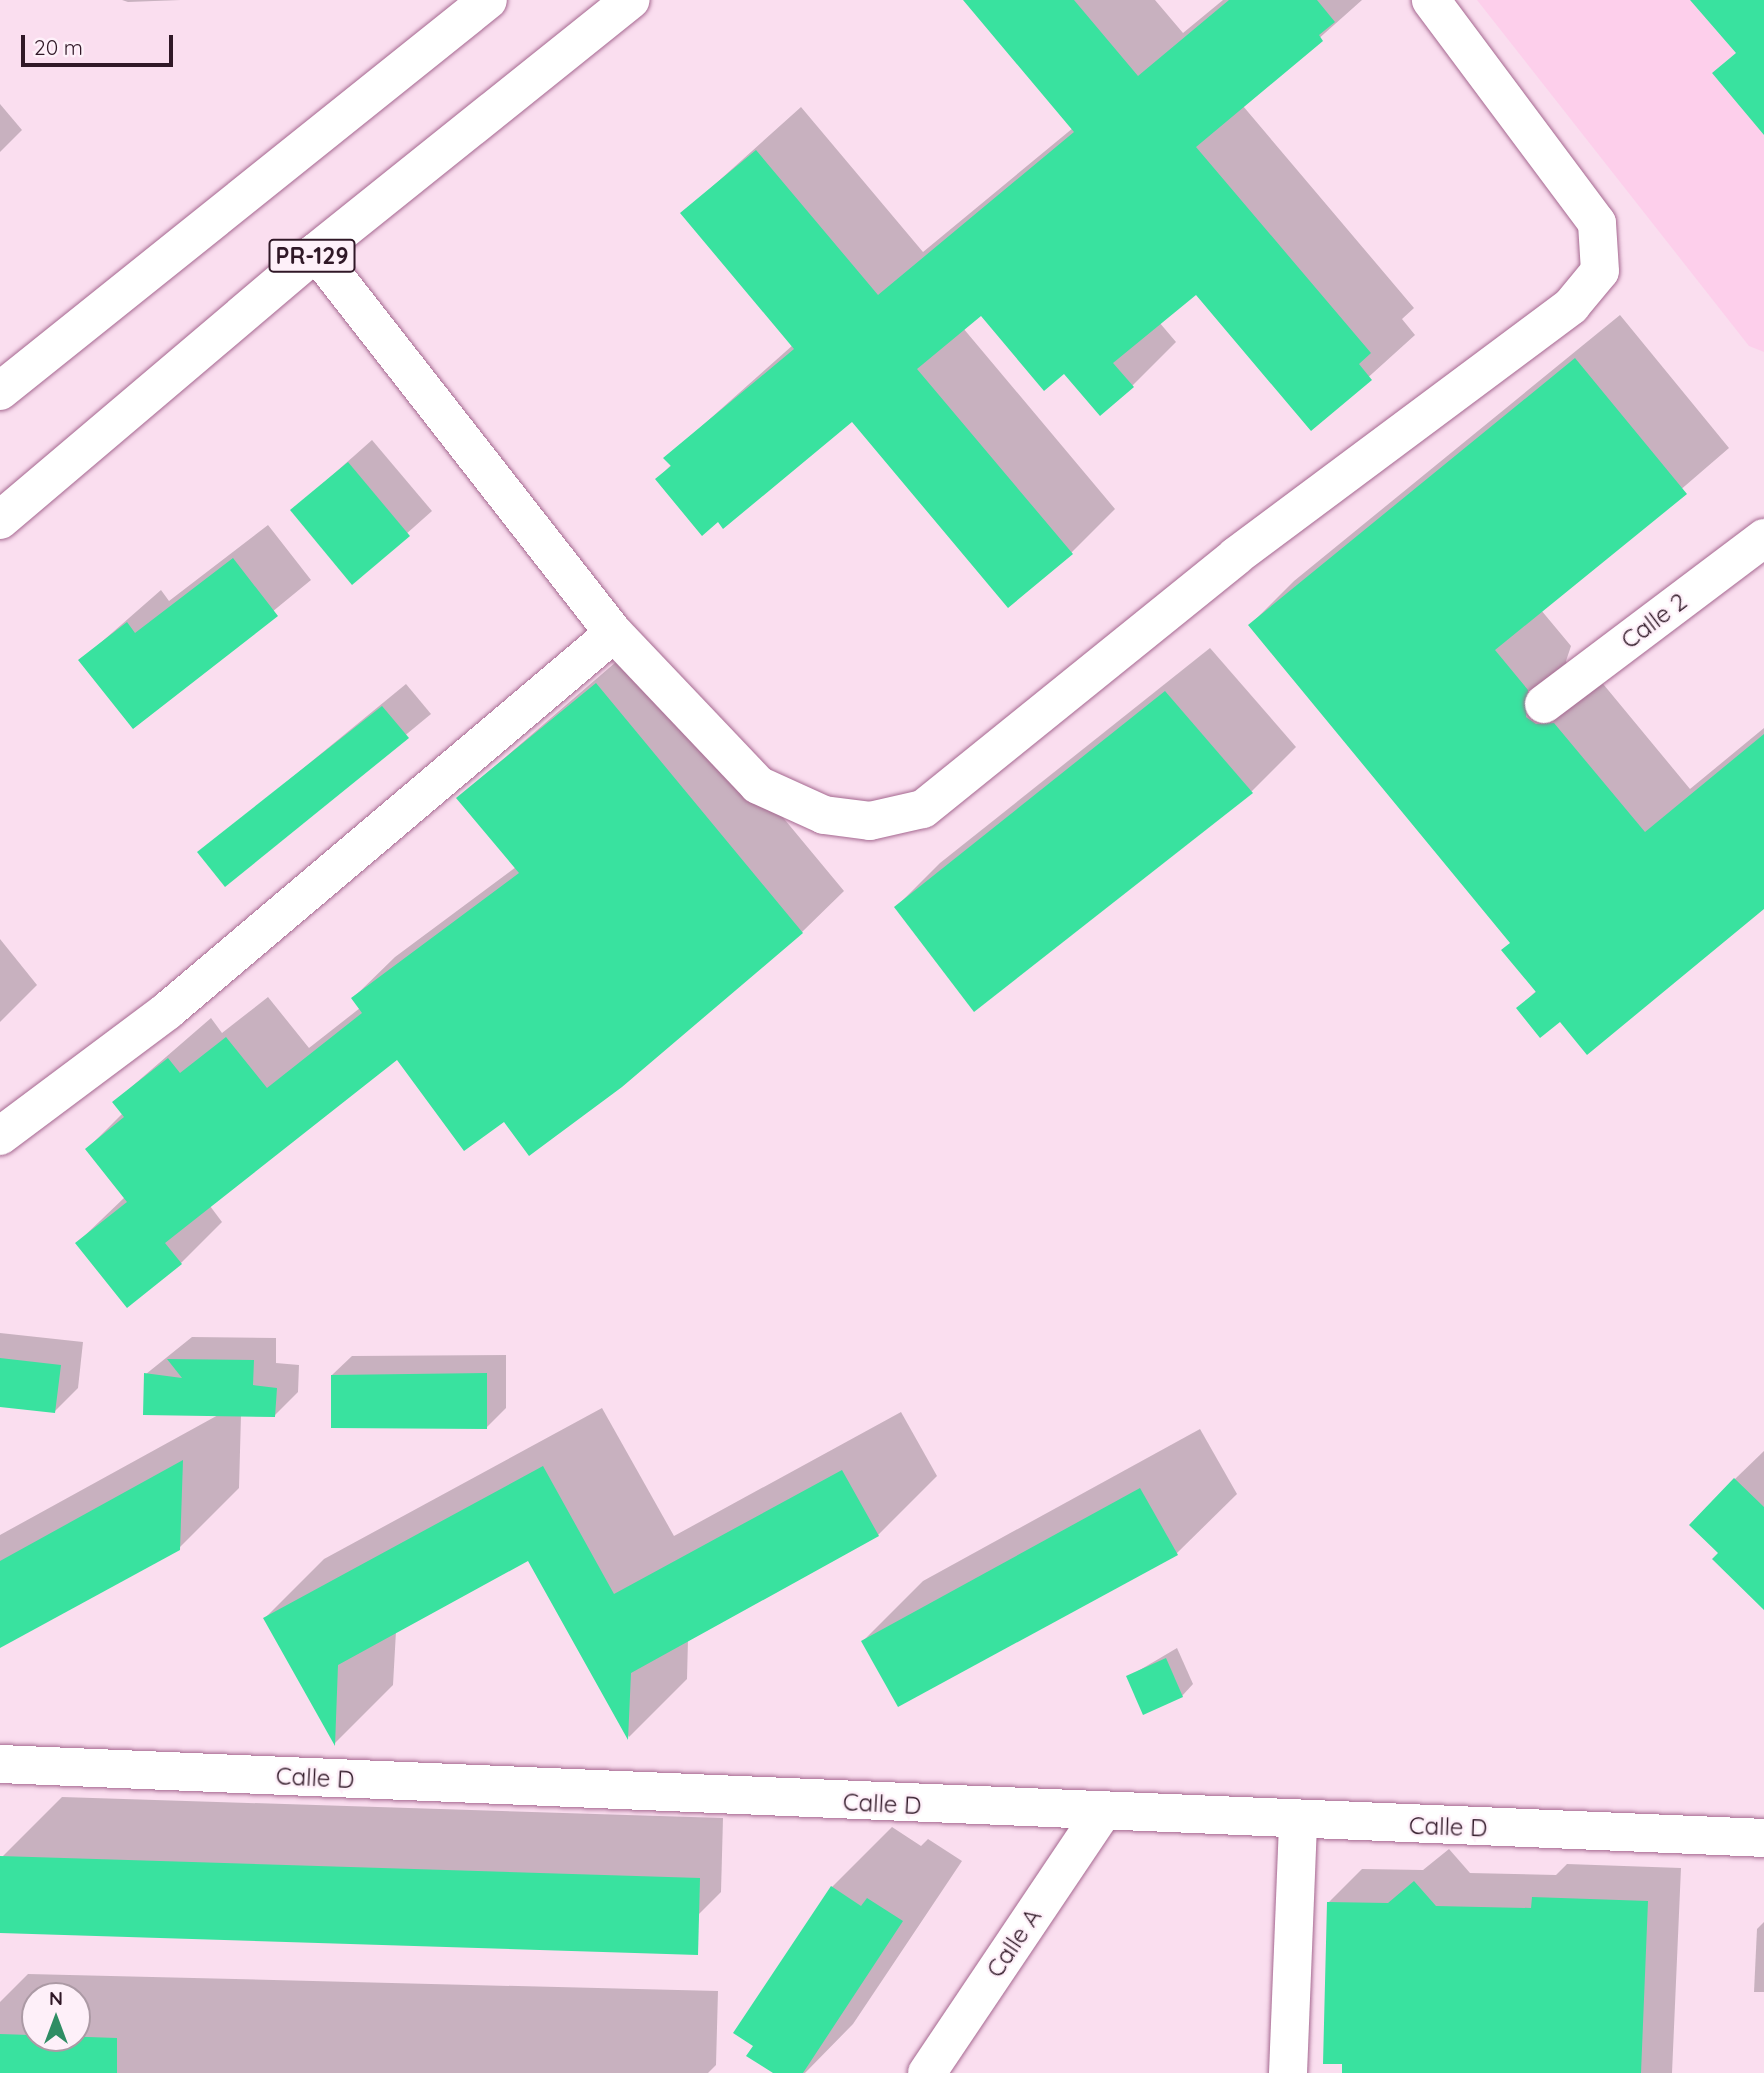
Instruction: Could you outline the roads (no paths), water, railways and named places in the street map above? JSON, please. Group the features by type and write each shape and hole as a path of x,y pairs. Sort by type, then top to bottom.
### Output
{"street":[{"path":"0,391 488,0"},
{"name":"PR-129","path":"0,520 316,252 631,0"},
{"path":"316,252 614,633 758,785 824,815 870,821 923,809 1236,556 1571,306 1600,271 1597,223 1431,0"},
{"name":"Calle 2","path":"1544,704 1764,538"},
{"path":"0,1136 167,1011 614,633"},
{"name":"Calle D","path":"0,1764 1101,1814 1764,1838"},
{"name":"Calle A","path":"927,2073 1101,1814"},
{"path":"1288,2073 1298,1821"}]}
